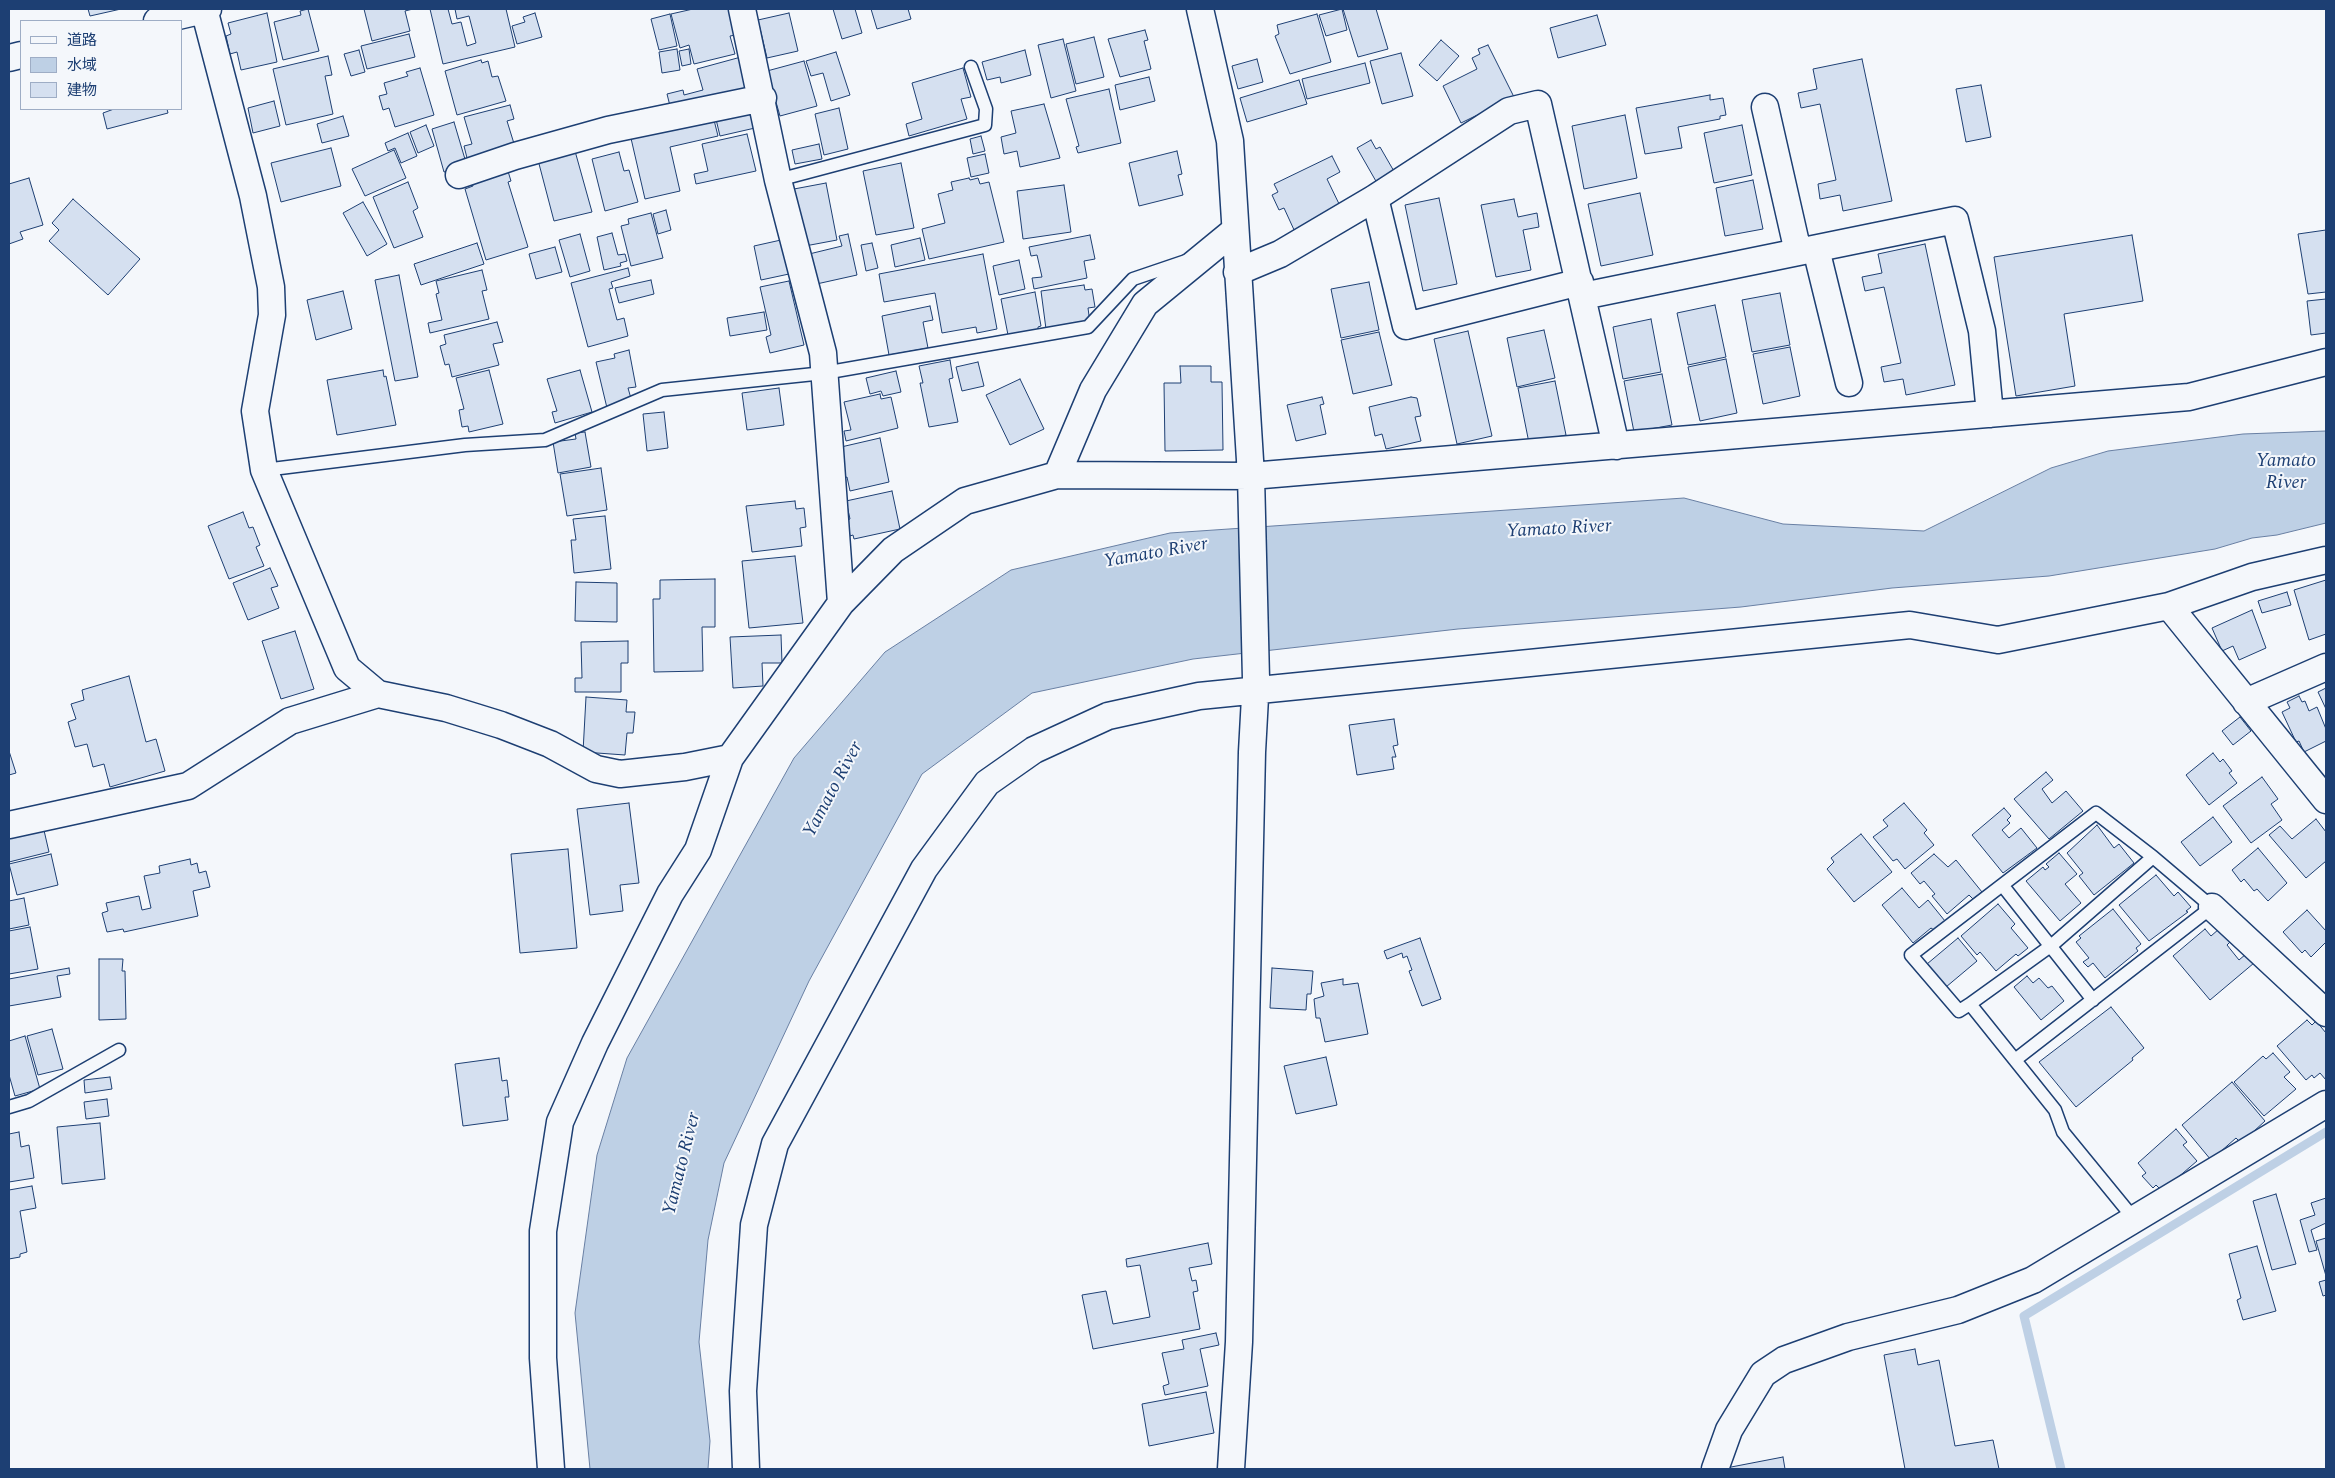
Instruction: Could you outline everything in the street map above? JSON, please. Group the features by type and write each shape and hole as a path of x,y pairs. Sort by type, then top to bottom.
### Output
{"street":[{"path":"161,20 205,9 253,196 271,287 272,315 255,411 264,470 347,668 378,694 446,708 501,725 550,744 596,769 620,774 684,767 730,758"},
{"path":"742,9 763,98 778,180 823,354 841,603"},
{"path":"1200,9 1230,141 1251,487 1255,685 1239,1342 1232,1469"},
{"path":"459,175 514,156 608,130 763,98"},
{"path":"1237,272 1280,254 1375,198 1509,111 1538,104 1616,446"},
{"path":"1765,107 1807,250 1849,382"},
{"path":"1375,198 1406,326 1581,289 1807,250 1955,220 1982,331 1990,414"},
{"path":"1057,475 1093,390 1145,304 1234,231"},
{"path":"551,1469 543,1358 543,1231 560,1122 595,1043 670,894 698,850 730,758 841,603 893,550 966,501 1057,475 1251,487 1616,446 2189,397 2326,362"},
{"path":"746,1469 743,1391 754,1225 775,1144 924,868 986,783 1034,750 1108,716 1255,685 1910,625 1998,640 2169,606 2252,577 2326,560"},
{"path":"2169,606 2326,800"},
{"path":"2246,702 2326,667"},
{"path":"9,825 188,786 290,721 378,694"},
{"path":"2212,907 2326,1013"},
{"path":"1715,1469 1729,1430 1762,1374 1784,1360 1848,1337 1958,1310 2033,1280 2326,1104"}],"lane":[{"path":"778,180 985,125 986,109 971,68"},
{"path":"264,470 464,445 545,440 662,390 824,373 1088,327 1133,279 1207,254"},
{"path":"2015,1060 2212,907 2153,857 2096,813 1911,956 1959,1011 2052,945 2153,857"},
{"path":"2003,886 2052,945 2093,1000"},
{"path":"1970,1004 2055,1110 2063,1132 2135,1220"},
{"path":"9,1107 29,1101 119,1050"}],"water":[{"name":"Yamato River","path":"2326,431 2326,523 2277,535 2252,538 2215,549 2049,576 1892,588 1741,607 1458,629 1193,659 1032,693 922,774 809,981 724,1163 708,1240 699,1342 710,1441 708,1469 590,1469 575,1313 597,1155 627,1058 794,758 885,652 1011,570 1170,533 1684,498 1783,524 1924,531 2051,468 2108,451 2243,434"}],"building":[{"path":"88,9 121,9 90,16"},
{"path":"308,9 319,51 283,60 274,22 301,15 300,11"},
{"path":"364,9 413,9 405,11 410,31 372,41"},
{"path":"430,9 448,9 452,24 461,22 467,46 476,43 469,16 457,19 455,9 506,9 515,47 443,64"},
{"path":"693,9 732,9 736,35 730,36 735,54 694,64 689,45 680,48 671,14"},
{"path":"833,9 855,9 862,33 842,39"},
{"path":"871,9 908,9 911,19 877,29"},
{"path":"1342,9 1347,30 1326,36 1319,15"},
{"path":"1343,9 1376,9 1388,49 1358,57"},
{"path":"267,13 277,62 241,70 237,52 230,54 226,36 231,34 228,23"},
{"path":"535,13 542,37 517,44 512,26 525,22 523,17"},
{"path":"789,13 798,51 767,58 758,20"},
{"path":"670,14 677,46 659,50 651,19"},
{"path":"1317,14 1331,62 1290,74 1275,36 1279,34 1277,25"},
{"path":"1597,15 1606,45 1558,58 1550,28"},
{"path":"1145,30 1148,40 1144,41 1151,69 1120,77 1108,39"},
{"path":"409,34 415,57 367,69 361,46"},
{"path":"1094,37 1104,77 1076,84 1066,44"},
{"path":"1063,39 1076,91 1051,98 1038,45"},
{"path":"1441,40 1459,56 1437,81 1419,65"},
{"path":"1488,45 1514,97 1461,123 1443,86 1477,69 1472,58 1480,54 1478,49"},
{"path":"677,49 680,70 662,73 659,52"},
{"path":"689,49 691,64 682,66 679,51"},
{"path":"359,50 365,72 351,76 344,54"},
{"path":"1025,50 1031,75 1001,83 1000,77 987,80 982,62"},
{"path":"836,52 850,95 831,101 823,73 811,76 806,61"},
{"path":"1401,53 1413,96 1382,104 1370,61"},
{"path":"328,56 332,75 325,76 333,114 286,125 273,69"},
{"path":"741,57 749,90 671,110 667,94 683,90 684,95 703,90 697,69"},
{"path":"1257,59 1263,82 1238,89 1232,66"},
{"path":"1862,59 1892,201 1843,211 1840,195 1820,199 1818,184 1836,180 1820,104 1801,108 1798,93 1817,89 1813,69"},
{"path":"481,60 482,63 488,61 492,77 498,76 506,101 457,115 445,71"},
{"path":"804,61 817,106 780,116 767,71"},
{"path":"1365,63 1370,83 1307,99 1302,79"},
{"path":"420,68 434,115 395,127 389,108 383,110 379,96 387,94 384,83 408,76 406,72"},
{"path":"963,68 971,97 961,99 967,119 909,136 906,124 922,119 912,83"},
{"path":"1149,77 1155,101 1120,110 1115,85"},
{"path":"1299,80 1307,104 1247,122 1240,98"},
{"path":"1981,85 1991,137 1966,142 1956,89"},
{"path":"1109,89 1121,143 1078,153 1076,147 1079,146 1066,99"},
{"path":"1710,95 1710,100 1723,98 1726,115 1720,116 1720,119 1678,127 1682,148 1645,154 1636,108"},
{"path":"274,101 280,126 253,133 248,108"},
{"path":"1044,104 1060,158 1020,167 1017,151 1004,154 1001,137 1016,133 1011,111"},
{"path":"510,105 514,119 507,121 516,150 468,162 464,146 472,144 464,117"},
{"path":"751,107 755,128 720,136 715,115"},
{"path":"839,108 848,149 824,155 815,114"},
{"path":"111,110 167,110 168,113 107,129 103,113"},
{"path":"1625,115 1637,178 1584,189 1572,126"},
{"path":"343,116 349,136 322,143 317,124"},
{"path":"713,116 718,136 670,147 680,191 645,199 630,134"},
{"path":"454,122 467,166 444,172 432,129"},
{"path":"426,125 434,146 418,153 410,132"},
{"path":"1742,125 1752,175 1714,183 1704,133"},
{"path":"408,133 417,156 401,163 395,148 388,151 385,143"},
{"path":"747,134 756,171 696,184 694,174 708,171 702,144"},
{"path":"981,136 985,151 973,154 970,139"},
{"path":"1371,140 1376,149 1380,147 1395,173 1377,183 1357,148"},
{"path":"819,144 822,159 795,164 792,150"},
{"path":"331,148 341,186 281,202 271,163"},
{"path":"394,150 406,178 365,196 352,169"},
{"path":"575,151 592,212 554,221 538,160"},
{"path":"1177,151 1182,174 1178,175 1183,195 1139,206 1129,163"},
{"path":"619,152 624,171 629,170 638,202 605,211 592,159"},
{"path":"985,154 989,173 971,177 967,158"},
{"path":"1332,156 1340,172 1327,179 1342,210 1295,232 1284,208 1279,210 1272,195 1278,192 1274,184"},
{"path":"901,163 914,228 876,235 863,171"},
{"path":"507,168 511,181 508,182 528,247 486,260 465,189 473,186 471,179"},
{"path":"29,178 43,225 20,232 23,239 9,244 9,184"},
{"path":"969,178 970,180 978,178 980,184 989,182 1004,242 929,259 922,229 945,223 938,194 953,190 951,182"},
{"path":"1753,180 1763,229 1725,236 1716,188"},
{"path":"408,182 418,208 413,211 423,237 394,248 373,197"},
{"path":"826,183 837,240 805,246 794,189"},
{"path":"1064,185 1071,232 1023,239 1017,191"},
{"path":"1640,193 1653,255 1601,266 1588,204"},
{"path":"1439,198 1457,284 1423,291 1405,205"},
{"path":"73,199 140,259 108,295 49,241 59,230 52,223"},
{"path":"1514,199 1518,217 1537,213 1539,227 1523,230 1531,270 1496,277 1481,205"},
{"path":"363,202 387,244 367,256 343,213"},
{"path":"666,210 671,230 658,234 653,214"},
{"path":"651,213 663,258 631,266 621,226 629,224 628,219"},
{"path":"2326,230 2326,292 2308,294 2298,234"},
{"path":"612,233 618,255 625,254 627,261 620,263 621,266 604,270 597,237"},
{"path":"580,234 590,271 570,277 559,240"},
{"path":"848,234 857,275 812,285 805,255 842,246 839,236"},
{"path":"1090,235 1095,259 1084,261 1087,278 1034,289 1032,278 1042,277 1037,255 1031,256 1029,247"},
{"path":"2132,235 2143,301 2064,314 2075,386 2016,396 1994,257"},
{"path":"920,238 925,260 895,267 891,245"},
{"path":"781,240 789,274 761,280 754,246"},
{"path":"477,243 484,264 421,285 414,264"},
{"path":"872,243 878,268 866,271 861,245"},
{"path":"1925,244 1955,385 1906,395 1903,379 1884,382 1881,367 1901,363 1884,287 1865,291 1862,277 1882,273 1878,254"},
{"path":"555,247 562,272 536,279 529,254"},
{"path":"983,254 997,329 977,333 976,327 942,333 935,293 884,302 879,274"},
{"path":"1019,260 1025,289 999,295 993,266"},
{"path":"628,268 630,276 611,282 613,288 609,289 617,320 624,318 628,336 588,347 571,283"},
{"path":"482,270 487,290 482,291 489,319 430,333 428,323 442,320 436,294 439,293 436,281"},
{"path":"399,275 418,377 395,381 375,280"},
{"path":"651,280 654,294 619,303 615,288"},
{"path":"789,281 804,345 770,353 766,337 771,335 760,287"},
{"path":"1369,282 1379,330 1341,338 1331,289"},
{"path":"1084,285 1085,290 1092,289 1095,307 1088,308 1090,323 1046,329 1041,291"},
{"path":"343,291 352,329 316,340 307,300"},
{"path":"1035,292 1041,326 1038,327 1038,330 1008,335 1001,299"},
{"path":"1780,293 1790,345 1752,352 1742,300"},
{"path":"2326,299 2326,333 2311,335 2307,301"},
{"path":"1715,305 1726,357 1688,365 1677,313"},
{"path":"930,306 933,320 923,322 928,348 889,355 882,316"},
{"path":"764,312 767,330 730,336 727,318"},
{"path":"1651,319 1661,372 1623,379 1613,327"},
{"path":"497,322 503,342 493,344 499,365 452,377 449,364 445,365 440,346 446,344 444,335"},
{"path":"1544,330 1555,378 1517,387 1507,338"},
{"path":"1468,331 1492,436 1457,444 1434,339"},
{"path":"1379,332 1392,385 1353,394 1341,340"},
{"path":"1790,347 1800,396 1763,404 1753,354"},
{"path":"629,350 636,387 628,388 632,402 607,408 596,362 615,358 614,354"},
{"path":"1726,359 1737,413 1700,421 1688,367"},
{"path":"950,360 953,378 949,379 958,422 929,427 920,383 923,383 919,366"},
{"path":"978,362 984,386 962,391 956,367"},
{"path":"1180,366 1211,366 1211,382 1222,382 1223,450 1165,451 1164,383 1181,383"},
{"path":"383,370 384,377 386,376 396,425 337,435 327,380"},
{"path":"489,370 503,424 469,432 468,426 462,427 459,410 464,409 456,378"},
{"path":"580,370 592,412 555,423 552,412 557,411 547,379"},
{"path":"896,371 901,392 883,396 881,391 870,394 866,378"},
{"path":"1662,374 1672,425 1634,432 1624,381"},
{"path":"1020,379 1044,429 1010,445 986,395"},
{"path":"1555,381 1566,435 1529,443 1518,388"},
{"path":"779,388 784,425 747,430 742,393"},
{"path":"880,394 881,399 891,397 898,428 846,441 844,431 851,430 844,402"},
{"path":"1322,397 1324,404 1320,405 1326,434 1296,441 1287,405"},
{"path":"1411,397 1417,398 1421,416 1415,417 1421,441 1386,449 1382,434 1375,436 1369,407"},
{"path":"664,412 668,448 647,451 643,414"},
{"path":"585,432 591,467 558,473 553,442 576,439 575,433"},
{"path":"880,438 889,482 850,491 847,477 844,478 841,447"},
{"path":"601,468 607,510 567,516 560,474"},
{"path":"892,491 900,529 854,539 853,535 850,536 847,520 850,519 846,501"},
{"path":"795,501 796,509 804,508 806,527 800,528 802,546 752,552 746,506"},
{"path":"243,512 249,528 253,527 260,545 256,547 264,566 229,579 208,526"},
{"path":"605,516 611,569 574,573 571,540 576,540 573,519"},
{"path":"795,556 803,623 749,628 742,561"},
{"path":"270,568 278,586 271,588 279,608 248,620 233,583"},
{"path":"715,579 715,627 702,627 703,671 654,672 653,599 660,599 660,580"},
{"path":"2326,580 2326,634 2309,640 2294,590"},
{"path":"576,582 617,583 617,622 575,621"},
{"path":"2287,592 2291,605 2262,613 2258,601"},
{"path":"2252,610 2266,648 2239,660 2233,646 2222,651 2212,628"},
{"path":"295,631 314,689 281,699 262,641"},
{"path":"781,635 782,663 762,663 763,686 733,688 730,637"},
{"path":"628,641 628,663 621,663 621,692 575,692 575,678 582,678 581,642"},
{"path":"129,676 146,742 156,739 165,771 110,787 104,764 93,767 87,744 75,747 68,722 76,719 71,704 84,700 82,690"},
{"path":"2326,688 2326,709 2318,692"},
{"path":"2299,696 2302,702 2305,701 2309,711 2317,707 2326,729 2326,741 2304,752 2299,741 2296,742 2282,712 2290,708 2287,702"},
{"path":"586,697 627,700 626,712 635,712 633,733 627,733 625,755 583,752"},
{"path":"2240,717 2251,731 2233,745 2222,731"},
{"path":"1394,719 1398,745 1393,746 1396,757 1392,757 1394,769 1357,775 1349,725"},
{"path":"9,751 16,773 9,775"},
{"path":"2213,753 2220,762 2223,759 2232,771 2229,773 2237,783 2209,805 2186,775"},
{"path":"2046,772 2053,780 2042,789 2052,803 2066,791 2083,811 2049,839 2014,799"},
{"path":"2262,777 2278,799 2271,804 2282,820 2251,843 2223,806"},
{"path":"629,803 639,883 620,885 623,911 590,915 577,809"},
{"path":"1904,803 1927,830 1924,833 1934,845 1905,869 1897,859 1893,861 1873,837 1888,826 1883,820"},
{"path":"2004,808 2011,816 2007,820 2010,823 2002,830 2009,838 2021,828 2037,848 2003,873 1972,835"},
{"path":"2213,817 2232,842 2200,866 2181,842"},
{"path":"2316,819 2326,832 2326,861 2306,878 2269,835 2280,826 2292,839"},
{"path":"2097,825 2114,848 2119,844 2134,863 2094,895 2079,876 2083,873 2067,853"},
{"path":"43,826 49,852 9,862 9,835"},
{"path":"1861,834 1892,872 1854,902 1827,869 1834,862 1831,858"},
{"path":"2258,848 2287,883 2268,901 2257,889 2254,891 2244,879 2241,882 2232,870"},
{"path":"568,849 577,948 520,953 511,854"},
{"path":"2059,853 2077,874 2065,884 2081,903 2060,921 2026,881 2043,867 2045,870 2049,867 2046,864"},
{"path":"51,854 58,885 17,895 9,864"},
{"path":"1934,854 1948,867 1956,860 1982,892 1973,899 1969,895 1947,914 1932,896 1935,894 1924,881 1920,884 1911,873"},
{"path":"190,859 191,865 197,863 199,873 206,871 210,887 193,891 198,916 124,932 123,929 107,932 102,913 108,911 106,903 139,896 142,910 151,908 144,876 160,873 159,866"},
{"path":"2156,875 2174,896 2178,892 2191,907 2186,911 2188,912 2149,941 2119,905"},
{"path":"1902,888 1919,908 1928,900 1945,921 1934,930 1931,928 1913,943 1882,905"},
{"path":"24,898 29,925 9,929 9,901"},
{"path":"1998,904 2015,924 2011,928 2028,948 2018,956 2016,954 1996,971 1980,952 1977,955 1961,936"},
{"path":"2113,909 2141,944 2136,948 2138,951 2105,978 2093,963 2088,967 2083,962 2089,958 2076,942 2081,938 2079,936"},
{"path":"2307,910 2326,931 2326,942 2311,957 2305,950 2302,953 2283,932"},
{"path":"30,927 38,969 9,974 9,931"},
{"path":"2205,929 2211,936 2219,929 2230,942 2227,945 2239,960 2246,954 2254,963 2210,1000 2173,956"},
{"path":"1420,938 1441,999 1422,1006 1409,971 1412,970 1407,956 1403,958 1402,953 1387,959 1384,951"},
{"path":"1958,938 1977,961 1946,987 1927,964"},
{"path":"99,959 123,959 122,971 125,971 126,1019 99,1020"},
{"path":"69,968 70,974 57,976 61,997 9,1006 9,979"},
{"path":"1272,968 1313,971 1311,994 1307,994 1306,1010 1270,1008"},
{"path":"2027,976 2033,983 2039,978 2048,988 2052,986 2064,1001 2041,1020 2014,987"},
{"path":"1343,979 1343,985 1358,983 1368,1034 1325,1042 1320,1018 1316,1018 1314,999 1324,996 1321,983"},
{"path":"2111,1007 2144,1048 2132,1058 2133,1060 2076,1107 2039,1062"},
{"path":"2307,1020 2312,1025 2316,1021 2326,1033 2326,1080 2320,1073 2314,1078 2312,1075 2306,1080 2277,1046"},
{"path":"52,1029 63,1069 38,1075 27,1036"},
{"path":"25,1036 40,1089 15,1096 9,1075 9,1041"},
{"path":"2273,1053 2290,1072 2284,1077 2296,1089 2264,1116 2234,1082 2263,1056 2266,1059"},
{"path":"1326,1057 1337,1105 1296,1114 1284,1066"},
{"path":"499,1058 502,1081 507,1080 509,1097 505,1097 508,1120 463,1126 455,1064"},
{"path":"110,1077 112,1089 85,1093 84,1080"},
{"path":"2232,1082 2265,1121 2241,1143 2236,1138 2211,1160 2182,1125"},
{"path":"107,1099 109,1116 86,1119 84,1102"},
{"path":"100,1123 105,1179 62,1184 57,1127"},
{"path":"2176,1129 2187,1142 2183,1145 2197,1161 2162,1191 2156,1185 2153,1188 2142,1176 2146,1173 2138,1163"},
{"path":"19,1132 21,1147 29,1145 34,1178 9,1182 9,1134"},
{"path":"32,1186 36,1208 20,1211 27,1252 20,1254 20,1257 9,1259 9,1190"},
{"path":"2276,1194 2296,1264 2272,1270 2253,1201"},
{"path":"2326,1198 2326,1223 2311,1230 2317,1250 2309,1252 2300,1220 2315,1215 2311,1203"},
{"path":"2326,1238 2326,1276 2316,1241"},
{"path":"1208,1243 1212,1264 1189,1268 1192,1281 1196,1280 1198,1291 1193,1292 1200,1329 1093,1349 1082,1295 1106,1291 1113,1324 1150,1317 1140,1265 1127,1267 1126,1259"},
{"path":"2257,1246 2276,1311 2243,1320 2237,1300 2241,1298 2229,1254"},
{"path":"2326,1280 2326,1295 2323,1296 2319,1282"},
{"path":"1216,1333 1219,1345 1200,1349 1208,1386 1165,1395 1163,1386 1169,1384 1162,1353 1184,1349 1182,1340"},
{"path":"1915,1349 1918,1365 1939,1360 1955,1446 1993,1440 1999,1469 1905,1469 1884,1355"},
{"path":"1206,1392 1214,1433 1149,1446 1142,1404"},
{"path":"1783,1457 1785,1469 1726,1468"}],"waterway":[{"path":"2061,1469 2024,1316 2326,1132"}]}
